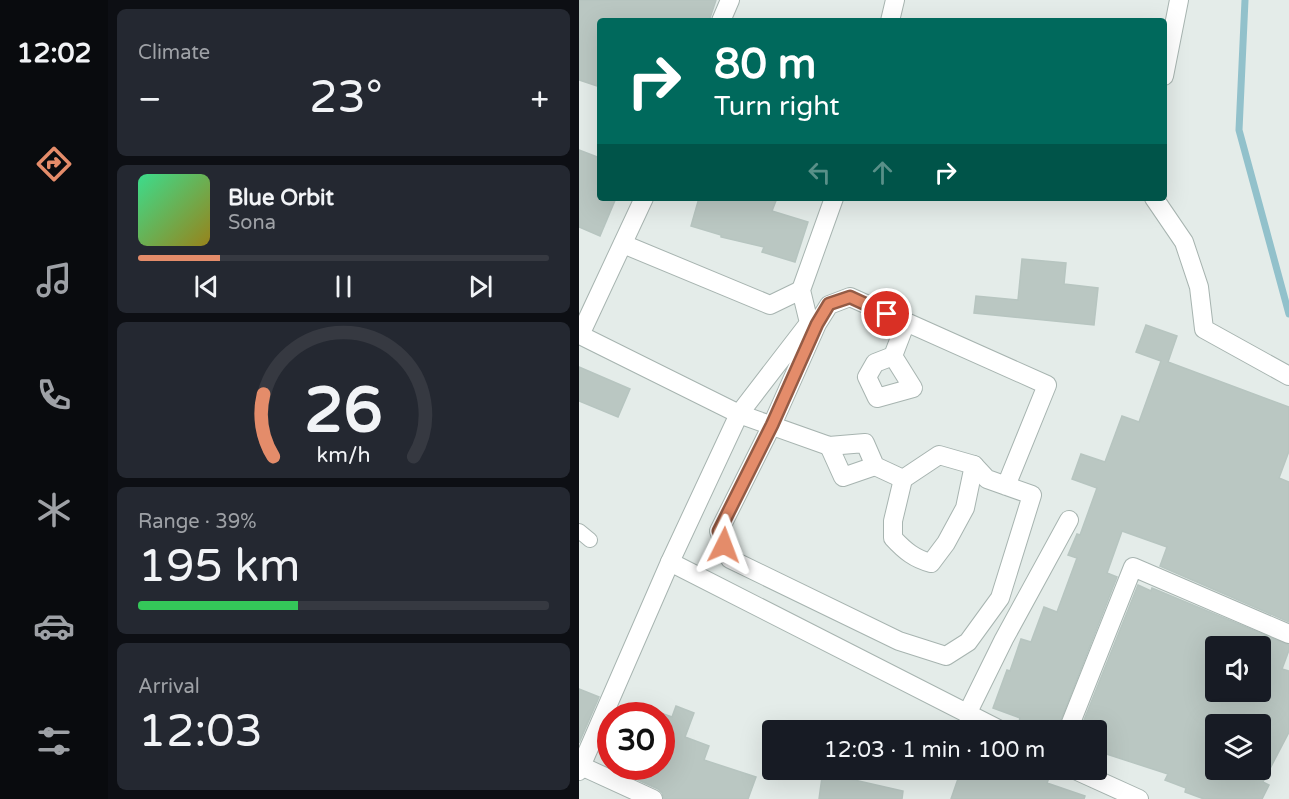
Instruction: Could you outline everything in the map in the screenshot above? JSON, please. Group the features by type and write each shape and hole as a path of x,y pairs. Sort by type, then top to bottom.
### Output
{"street":[{"path":"722,18 730,0"},
{"path":"891,18 895,0"},
{"path":"1167,61 1179,0"},
{"path":"643,201 580,335 739,414 829,446 865,443 875,466 903,479"},
{"path":"653,799 580,767 670,562 739,414 809,323 801,290 833,201"},
{"path":"1156,201 1183,242 1199,287 1204,329 1289,376"},
{"path":"623,244 770,305 801,290"},
{"path":"974,465 965,508 931,563 917,559 893,538 893,521 903,479 939,455 974,465 987,479 1032,495 1000,598 968,642 946,656 899,641 730,560 719,531 772,425 817,324 829,304 850,297 1047,385 1007,486"},
{"path":"894,356 906,322"},
{"path":"829,446 843,477 875,466"},
{"path":"967,714 1004,639 1069,520"},
{"path":"670,562 979,720"},
{"path":"1072,720 1133,567 1289,634"},
{"path":"1097,780 1139,799"}],"building":[{"path":"579,0 716,0 710,18 597,18 597,86 579,80"},
{"path":"579,150 597,157 597,201 615,201 600,236 579,227"},
{"path":"698,201 776,201 772,211 808,222 795,262 762,252 764,247 721,237 721,235 691,226"},
{"path":"1022,259 1066,263 1064,284 1098,288 1094,325 974,313 976,296 1018,300"},
{"path":"1146,325 1177,336 1168,362 1289,407 1289,451 1279,478 1289,482 1289,622 1160,566 1167,547 1122,531 1107,573 1117,577 1061,720 1020,720 1020,718 993,708 1007,670 1010,671 1021,639 1031,642 1044,607 1057,612 1077,558 1068,555 1077,534 1080,535 1097,488 1072,479 1081,454 1105,462 1122,416 1139,422 1161,361 1136,352"},
{"path":"579,367 630,389 618,417 579,401"},
{"path":"1138,585 1151,591 1152,588 1267,636 1205,636 1205,702 1271,702 1271,638 1289,645 1282,669 1289,671 1289,732 1271,767 1271,714 1205,714 1205,780 1264,780 1263,782 1269,785 1262,799 1204,799 1185,792 1186,788 1165,780 1168,774 1107,754 1107,720 1084,720"},
{"path":"579,689 599,697 579,743"},
{"path":"676,706 694,713 685,737 709,746 704,760 756,777 748,799 664,799 658,789 638,780 675,780"},
{"path":"822,780 854,780 903,791 902,799 819,799"},
{"path":"958,780 1048,780 1047,783 1085,796 1084,799 951,799"}],"waterway":[{"path":"1245,0 1239,130 1289,314"}],"route":[{"path":"724,545 719,531 772,425 817,324 829,304 850,297 887,314"}]}
